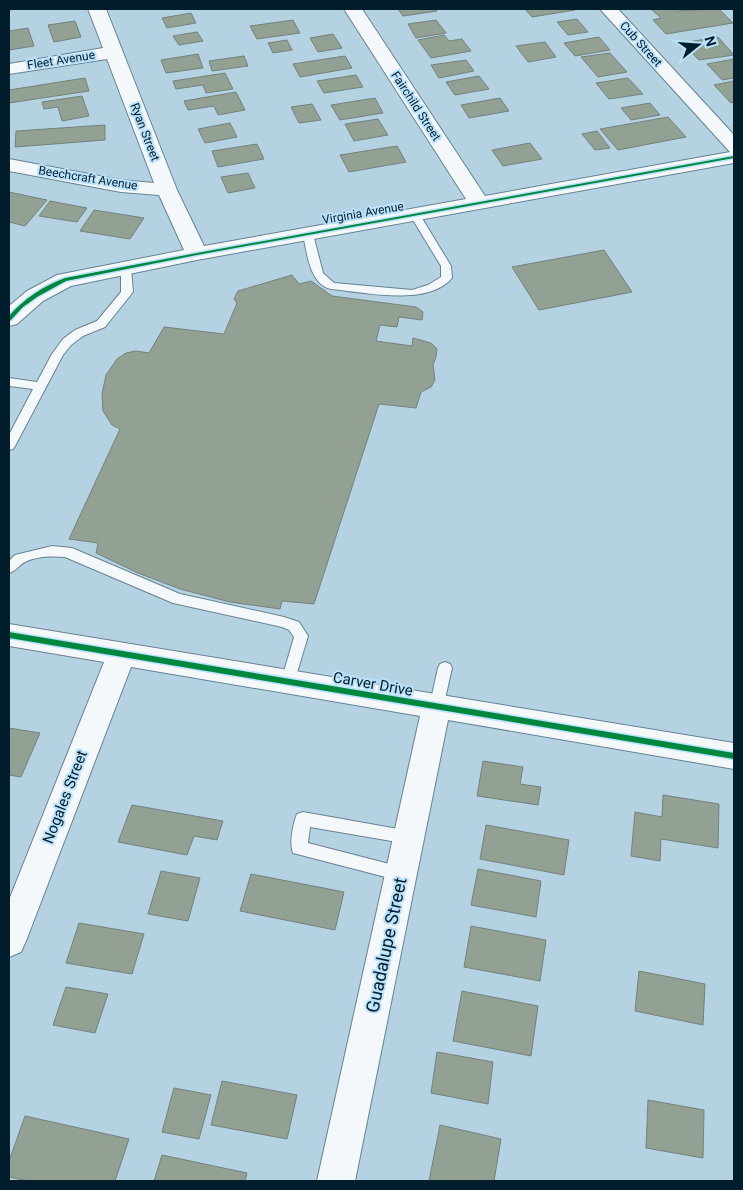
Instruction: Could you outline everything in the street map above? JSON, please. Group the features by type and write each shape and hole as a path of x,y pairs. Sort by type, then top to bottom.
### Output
{"street":[{"name":"Ryan Street","path":"98,9 168,190 197,254"},
{"name":"Fairchild Street","path":"353,9 479,203"},
{"name":"Cub Street","path":"609,9 734,147"},
{"name":"Fleet Avenue","path":"9,69 114,52"},
{"path":"97,181 133,171 155,156"},
{"name":"Virginia Avenue","path":"9,319 24,302 65,280 197,254 734,157"},
{"name":"Beechcraft Avenue","path":"9,165 122,186 168,190"},
{"name":"Carver Drive","path":"9,635 436,708 734,756"},
{"name":"Nogales Street","path":"9,941 122,653"},
{"name":"Guadalupe Street","path":"336,1181 436,708"}],"lane":[{"path":"308,234 318,274 331,286 412,293 432,288 446,278 446,266 415,215"},
{"path":"9,446 58,354 67,342 78,333 101,324 128,292 126,268"},
{"path":"9,382 41,386"},
{"path":"9,568 20,559 36,554 52,551 67,552 82,560 178,599 284,622 294,626 301,636 288,682"},
{"path":"436,708 445,668"},
{"path":"401,874 299,848 303,819 410,837"}],"building":[{"path":"398,9 435,9 437,11 403,16"},
{"path":"525,9 574,9 575,10 532,17"},
{"path":"651,9 673,9 675,11 719,9 733,23 666,34 653,20 661,18"},
{"path":"191,13 196,23 167,28 162,18"},
{"path":"577,19 588,32 568,35 557,22"},
{"path":"293,20 300,33 257,39 250,26"},
{"path":"436,20 446,33 416,38 408,24"},
{"path":"75,21 81,37 54,42 48,25"},
{"path":"28,28 34,46 9,50 9,31"},
{"path":"197,32 203,41 179,45 173,36"},
{"path":"333,34 342,48 318,52 310,38"},
{"path":"444,35 449,41 462,39 471,51 431,58 418,40"},
{"path":"599,37 610,50 575,56 564,43"},
{"path":"718,37 734,55 699,60 682,43"},
{"path":"287,40 292,50 273,53 268,43"},
{"path":"545,42 556,57 528,62 516,46"},
{"path":"610,53 627,72 598,77 581,57"},
{"path":"198,54 203,68 166,73 161,60"},
{"path":"244,56 248,66 212,71 209,61"},
{"path":"345,56 352,68 300,77 293,64"},
{"path":"734,59 734,78 722,80 707,64"},
{"path":"466,60 474,71 439,78 431,65"},
{"path":"225,73 233,89 206,93 203,85 176,89 173,81"},
{"path":"356,75 363,87 324,93 317,81"},
{"path":"479,76 489,89 455,95 446,82"},
{"path":"85,78 89,91 9,103 9,90"},
{"path":"628,78 643,94 609,99 596,83"},
{"path":"734,81 734,102 731,103 714,85"},
{"path":"236,92 245,110 218,115 214,106 188,110 184,101"},
{"path":"82,96 89,116 62,121 58,107 44,109 42,102"},
{"path":"375,98 383,113 340,120 331,105"},
{"path":"500,98 509,111 469,118 461,105"},
{"path":"650,103 660,115 631,120 621,108"},
{"path":"312,104 321,120 299,123 291,107"},
{"path":"668,117 686,137 618,150 600,129"},
{"path":"378,119 388,135 354,141 345,124"},
{"path":"230,123 237,137 205,143 198,129"},
{"path":"105,125 105,140 15,147 16,131"},
{"path":"597,131 610,148 595,150 582,134"},
{"path":"530,143 542,159 503,166 492,150"},
{"path":"257,144 264,159 218,167 212,151"},
{"path":"397,146 406,162 349,172 340,155"},
{"path":"248,173 255,188 228,193 221,177"},
{"path":"9,192 47,200 25,226 9,222"},
{"path":"50,201 87,208 77,222 39,216"},
{"path":"94,210 144,218 130,239 80,231"},
{"path":"604,250 632,292 539,310 512,267"},
{"path":"292,275 299,284 311,281 332,296 416,307 423,312 422,320 399,317 397,327 380,325 376,341 412,346 413,338 431,343 437,349 433,365 435,380 431,387 421,392 416,408 379,404 314,604 282,601 280,609 230,602 180,589 138,573 96,553 98,543 69,539 120,429 112,425 103,411 102,394 106,375 117,359 126,353 136,351 149,353 164,327 224,334 237,303 234,299 238,291"},
{"path":"9,728 40,733 21,777 9,775"},
{"path":"483,761 523,767 520,784 541,787 538,805 477,796"},
{"path":"663,795 719,804 718,848 661,839 660,861 631,856 635,812 662,817"},
{"path":"132,805 223,821 217,840 194,836 187,855 118,842"},
{"path":"486,825 569,840 564,875 480,859"},
{"path":"478,869 541,881 536,917 471,905"},
{"path":"161,871 200,878 188,921 148,914"},
{"path":"251,874 344,892 335,930 240,911"},
{"path":"79,923 144,934 132,974 66,963"},
{"path":"471,926 546,940 540,981 464,967"},
{"path":"639,971 705,984 703,1025 635,1011"},
{"path":"66,987 108,994 95,1033 53,1025"},
{"path":"462,991 538,1006 531,1056 453,1041"},
{"path":"437,1052 493,1062 488,1104 431,1093"},
{"path":"222,1081 297,1095 287,1139 211,1125"},
{"path":"174,1088 211,1095 199,1139 162,1132"},
{"path":"648,1100 704,1110 703,1158 646,1148"},
{"path":"25,1116 129,1139 115,1181 28,1181 9,1177 9,1161"},
{"path":"440,1125 501,1139 494,1181 429,1181"},
{"path":"162,1155 247,1173 245,1181 154,1181"}],"cycle path":[{"path":"9,319 35,296 65,280 197,254 734,157"},
{"path":"9,635 734,756"}]}
